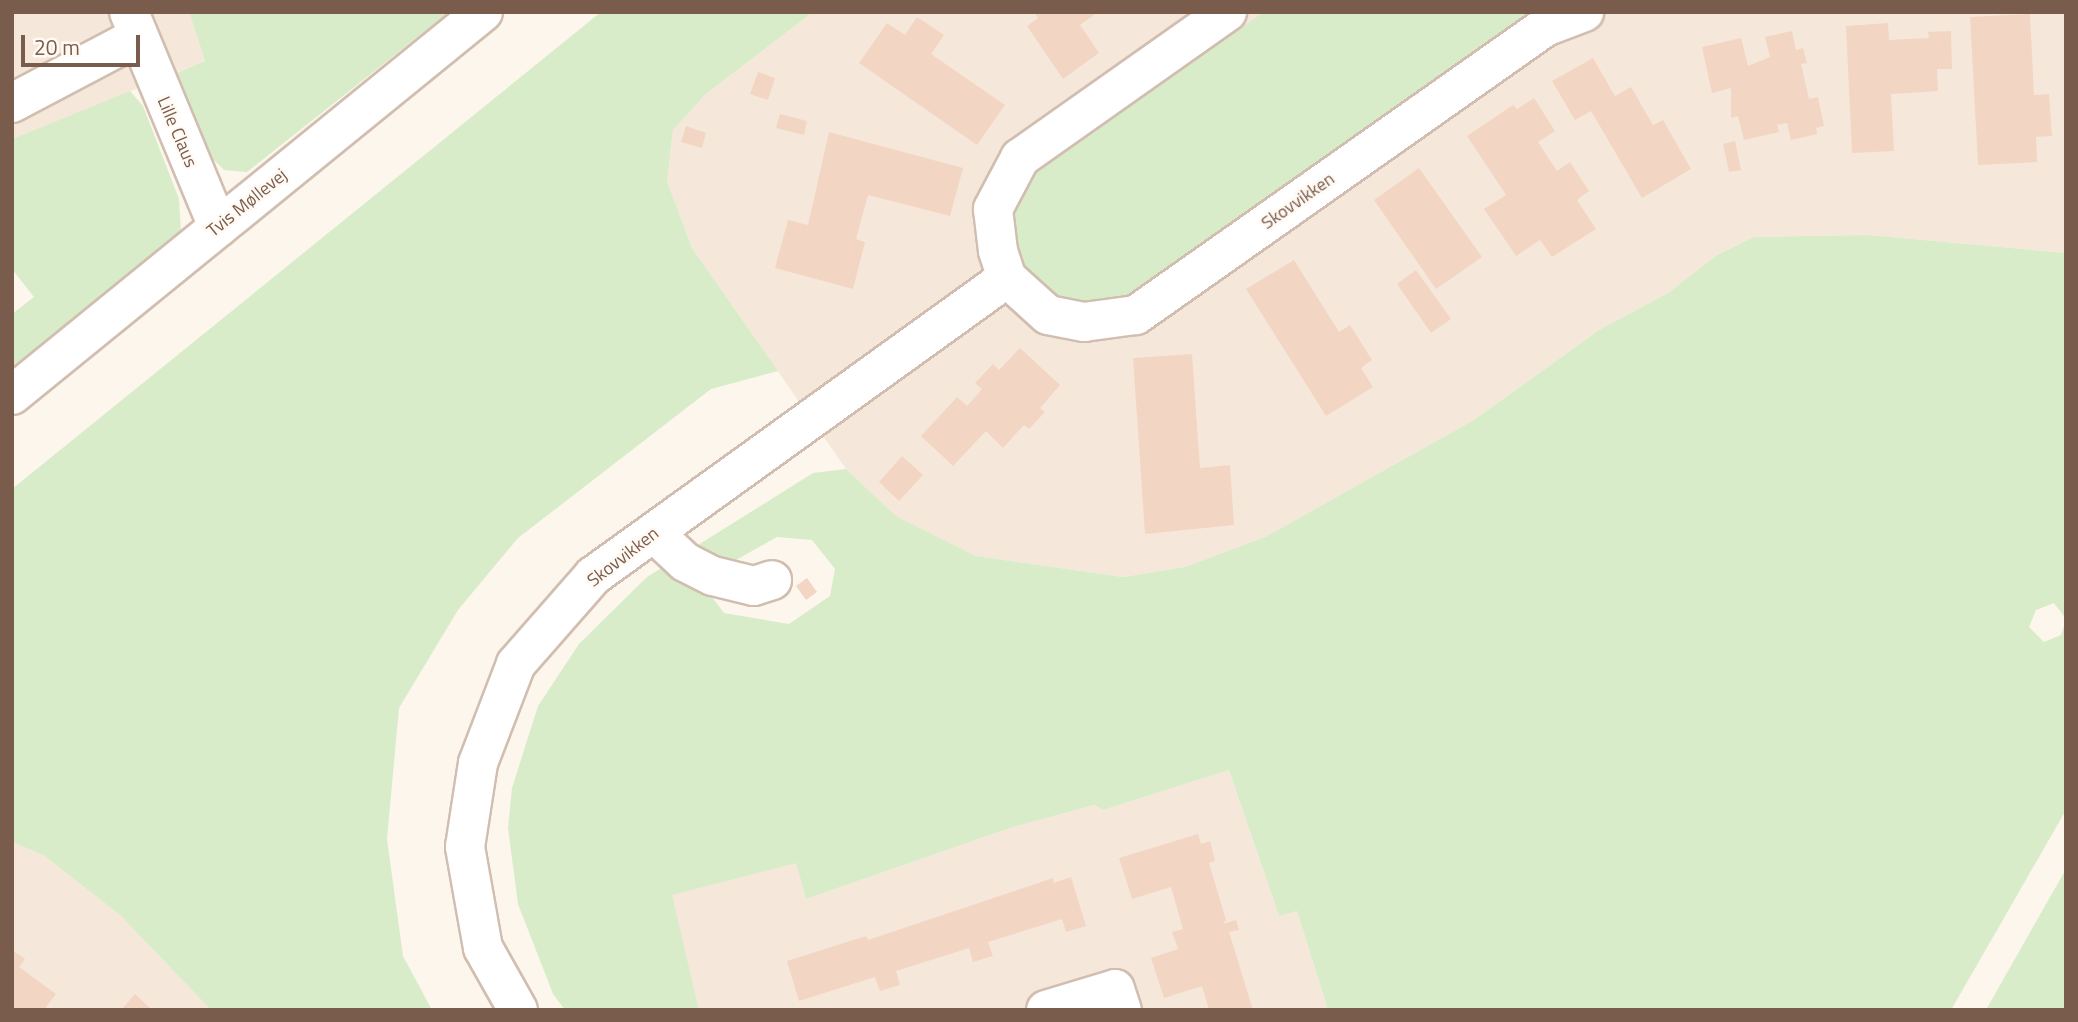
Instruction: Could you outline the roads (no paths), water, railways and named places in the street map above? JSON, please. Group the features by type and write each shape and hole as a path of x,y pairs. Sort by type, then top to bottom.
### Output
{"street":[{"name":"Tvis Møllevej","path":"12,395 483,12"},
{"path":"1007,278 998,251 993,209 1020,158 1227,12"},
{"name":"Skovvikken","path":"518,1010 483,948 466,847 478,763 516,664 593,576 1007,278 1048,314 1084,322 1136,314 1545,27 1584,12"},
{"name":"Lille Claus","path":"12,103 133,25 218,227"},
{"path":"654,533 685,562 713,576 754,586 772,580"},
{"path":"1046,1010 1115,989 1122,1010"}]}
